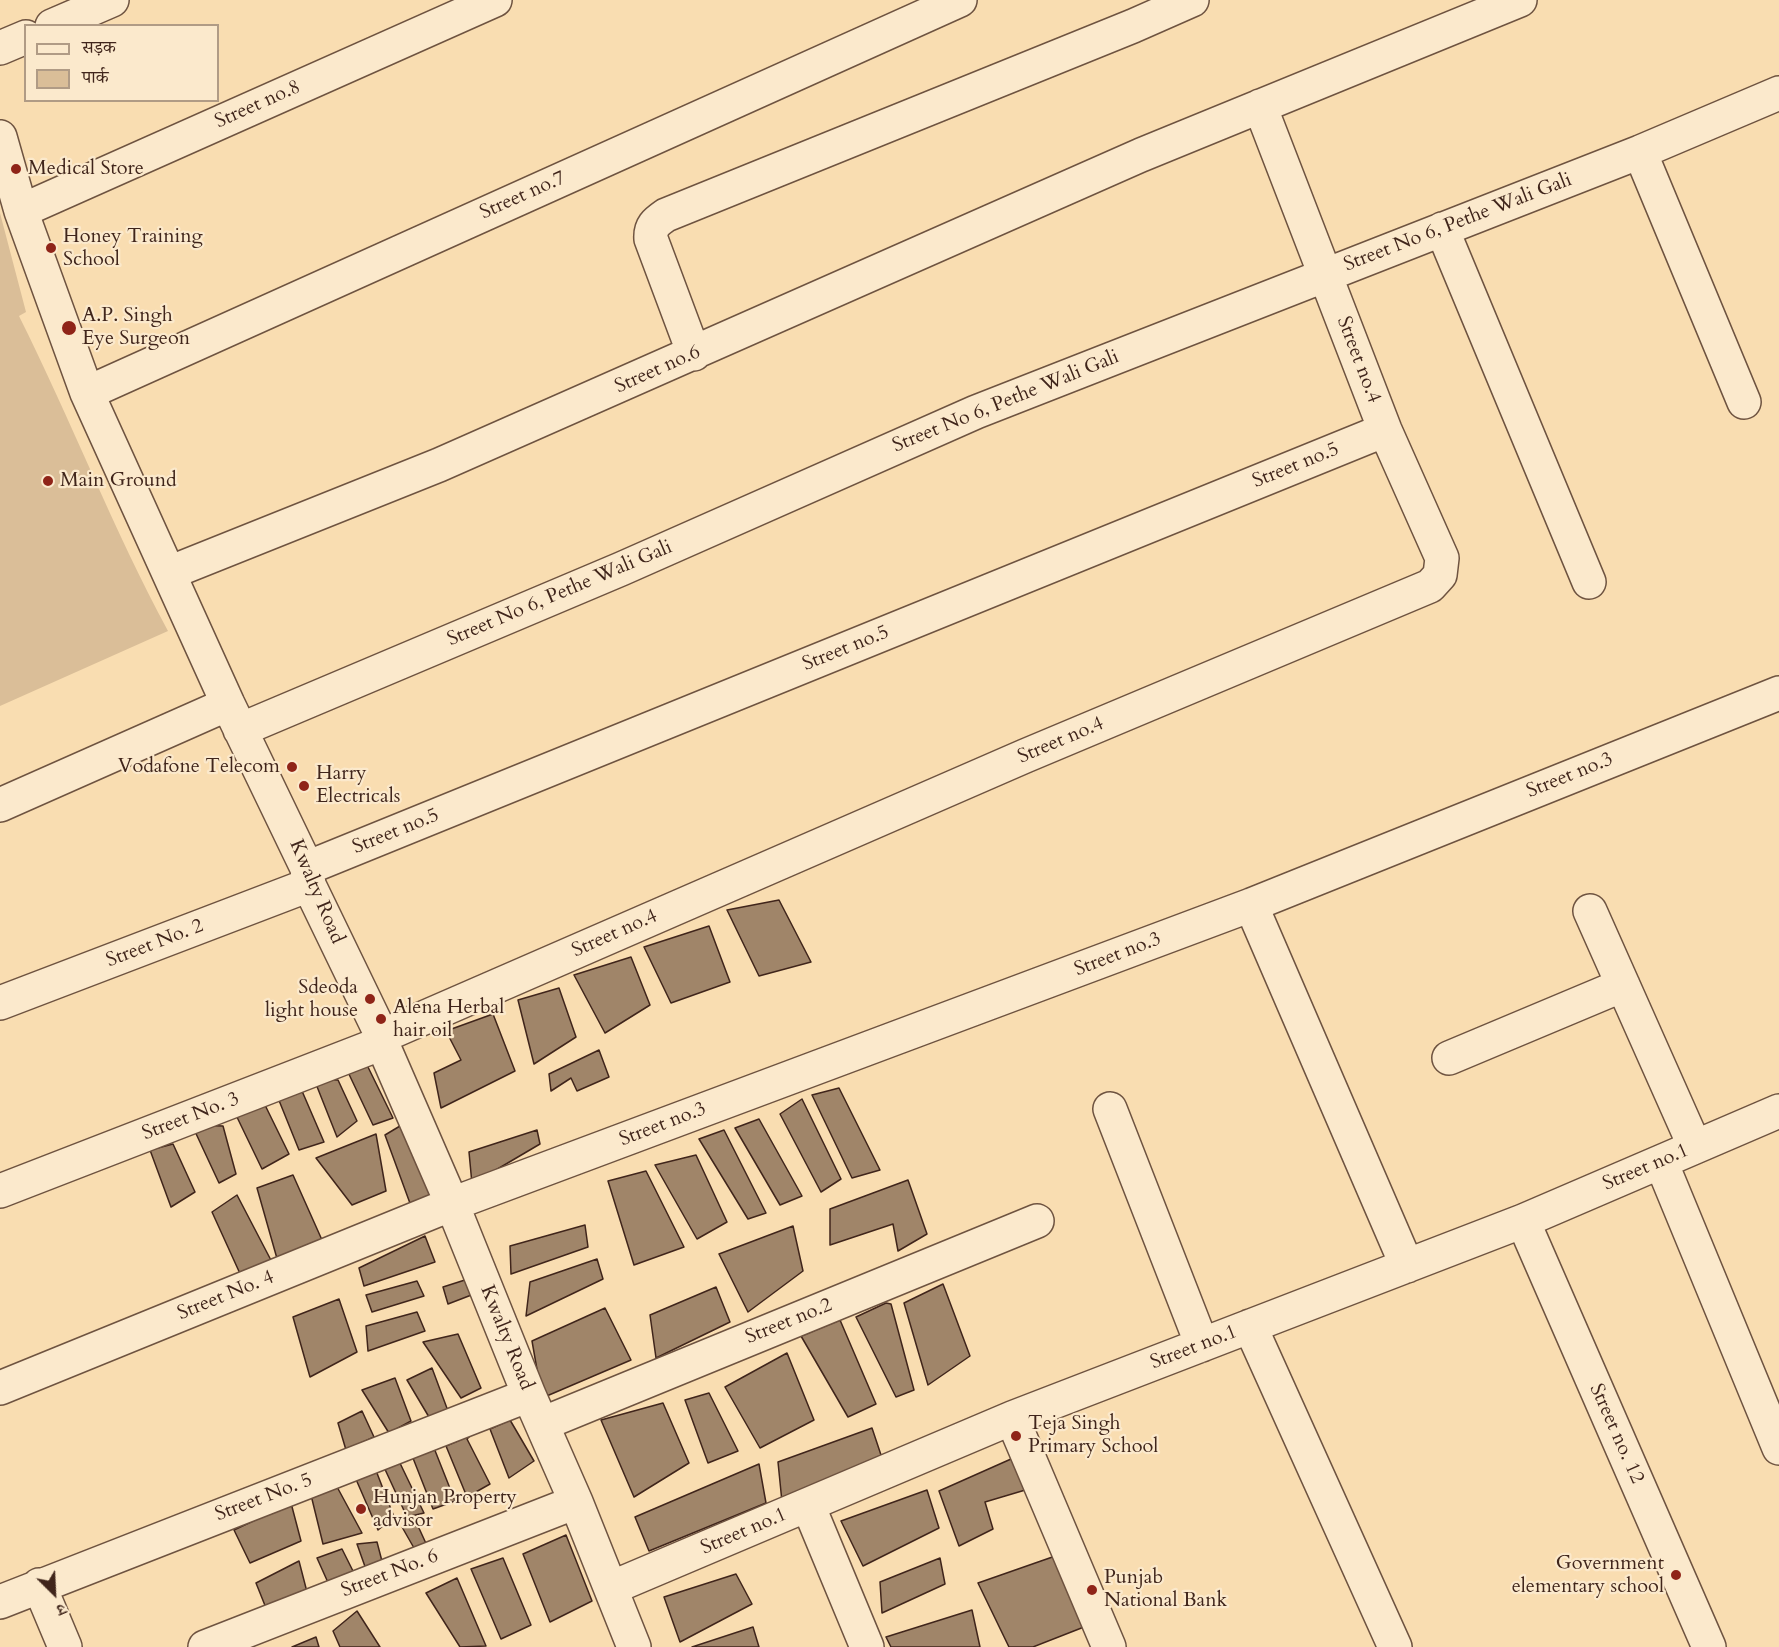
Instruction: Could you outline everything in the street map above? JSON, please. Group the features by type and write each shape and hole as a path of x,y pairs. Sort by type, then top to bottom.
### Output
{"street":[{"path":"57,24 112,0"},
{"name":"Street no.8","path":"21,211 495,0"},
{"name":"Street no.7","path":"87,393 960,0"},
{"path":"694,354 651,239 650,230 660,219 1192,0"},
{"name":"Street no.6","path":"169,573 439,465 1141,155 1520,0"},
{"path":"0,48 24,38"},
{"name":"Street No 6, Pethe Wali Gali","path":"0,805 621,568 976,412 1640,152 1779,93"},
{"name":"Street no.4","path":"382,1040 1025,756 1430,586 1440,575 1442,558 1385,430 1260,106"},
{"name":"Kwalty Road","path":"0,137 21,211 87,393 382,1040 452,1204 529,1395 576,1502 634,1647"},
{"path":"1640,152 1744,402"},
{"path":"1442,229 1590,582"},
{"name":"Street no.5","path":"308,877 1385,430"},
{"name":"Street no.3","path":"452,1204 1251,905 1779,693"},
{"name":"Street No. 2","path":"0,1003 308,877"},
{"path":"1251,905 1407,1266"},
{"path":"1590,911 1695,1147"},
{"path":"1449,1058 1623,985"},
{"name":"Street No. 3","path":"0,1191 382,1040"},
{"path":"1110,1109 1202,1345"},
{"name":"Street no.1","path":"611,1588 1011,1418 1523,1221 1779,1111"},
{"path":"1661,1162 1779,1448"},
{"name":"Street No. 4","path":"0,1388 452,1204"},
{"name":"Street no.2","path":"542,1424 1037,1221"},
{"name":"Street no. 12","path":"1523,1221 1709,1647"},
{"path":"1250,1326 1395,1647"},
{"name":"Street No. 5","path":"0,1602 529,1395"},
{"path":"1011,1418 1109,1647"},
{"name":"Street No. 6","path":"205,1647 576,1502"},
{"path":"808,1505 867,1647"},
{"path":"39,1585 64,1647"}],"green space":[{"name":"Main Ground","path":"0,213 26,312 19,316 129,553 168,631 0,706"}],"building":[{"path":"779,900 811,962 759,976 727,910"},
{"path":"709,926 730,982 671,1003 644,947"},
{"path":"631,957 650,1005 605,1033 574,975"},
{"path":"559,988 576,1037 534,1064 518,1000"},
{"path":"493,1014 515,1071 441,1108 434,1073 461,1060 446,1031"},
{"path":"599,1050 609,1077 577,1091 571,1078 551,1091 549,1074"},
{"path":"366,1063 393,1118 373,1125 347,1070"},
{"path":"314,1079 338,1080 357,1121 337,1137"},
{"path":"839,1088 880,1170 852,1178 812,1095"},
{"path":"302,1091 324,1142 299,1150 276,1093"},
{"path":"802,1099 841,1179 821,1192 780,1114"},
{"path":"264,1103 289,1154 262,1169 235,1113"},
{"path":"759,1119 802,1196 780,1205 735,1128"},
{"path":"192,1125 223,1126 236,1174 219,1183"},
{"path":"400,1126 435,1197 411,1206 385,1135"},
{"path":"537,1130 540,1144 472,1184 469,1152"},
{"path":"724,1130 766,1213 748,1219 699,1139"},
{"path":"376,1134 386,1191 352,1205 316,1158"},
{"path":"173,1144 195,1192 171,1207 150,1150"},
{"path":"696,1155 727,1222 697,1239 655,1165"},
{"path":"646,1171 684,1247 634,1265 608,1181"},
{"path":"293,1175 322,1240 278,1262 257,1188"},
{"path":"908,1180 927,1234 898,1251 893,1224 830,1245 830,1209"},
{"path":"237,1195 274,1266 242,1278 212,1212"},
{"path":"585,1225 588,1247 511,1274 510,1246"},
{"path":"793,1226 803,1271 748,1312 719,1254"},
{"path":"425,1236 435,1262 364,1286 359,1268"},
{"path":"597,1259 603,1279 526,1316 530,1282"},
{"path":"468,1279 474,1294 448,1304 443,1287"},
{"path":"417,1281 424,1296 372,1312 366,1295"},
{"path":"943,1284 970,1356 928,1385 904,1303"},
{"path":"716,1287 730,1322 656,1358 650,1315"},
{"path":"339,1299 357,1352 310,1377 293,1317"},
{"path":"886,1303 891,1304 914,1390 896,1397 856,1317"},
{"path":"605,1308 631,1360 542,1398 532,1341"},
{"path":"417,1312 425,1331 368,1351 366,1326"},
{"path":"840,1320 876,1404 848,1417 801,1336"},
{"path":"458,1334 481,1388 461,1398 423,1342"},
{"path":"787,1353 814,1420 760,1448 725,1387"},
{"path":"432,1368 448,1411 429,1417 407,1380"},
{"path":"395,1378 411,1421 389,1433 362,1390"},
{"path":"709,1393 738,1451 708,1463 685,1400"},
{"path":"663,1403 689,1463 634,1497 601,1420"},
{"path":"362,1411 374,1437 346,1450 338,1423"},
{"path":"510,1420 534,1461 509,1478 490,1429"},
{"path":"872,1428 883,1461 782,1502 778,1462"},
{"path":"471,1435 467,1439 490,1484 467,1497 446,1446"},
{"path":"434,1448 455,1501 433,1509 411,1453"},
{"path":"1020,1455 1032,1488 985,1502 993,1529 959,1546 939,1491"},
{"path":"398,1459 424,1513 407,1517 383,1465"},
{"path":"759,1464 766,1503 649,1551 635,1517"},
{"path":"375,1468 394,1517 378,1530 355,1477"},
{"path":"336,1485 362,1533 323,1544 310,1491"},
{"path":"927,1490 939,1528 863,1566 841,1521"},
{"path":"291,1503 301,1541 250,1563 234,1530"},
{"path":"418,1526 429,1550 418,1555 402,1527"},
{"path":"566,1535 592,1601 550,1622 523,1554"},
{"path":"377,1542 383,1565 368,1575 357,1544"},
{"path":"342,1549 355,1575 330,1587 317,1558"},
{"path":"1061,1554 1084,1627 1033,1647 1009,1647 978,1583"},
{"path":"503,1558 531,1625 501,1639 471,1569"},
{"path":"940,1558 945,1584 882,1613 880,1582"},
{"path":"299,1561 307,1592 268,1613 256,1583"},
{"path":"736,1574 752,1604 680,1642 664,1597"},
{"path":"457,1578 486,1646 460,1647 426,1593"},
{"path":"972,1610 980,1647 891,1647 886,1637"},
{"path":"357,1611 380,1647 340,1647 333,1631"},
{"path":"753,1627 759,1647 692,1647"},
{"path":"316,1637 319,1647 292,1647"}],"place":[{"name":"Medical Store","path":"16,169"},
{"name":"Honey Training School","path":"51,248"},
{"name":"A.P. Singh Eye Surgeon","path":"69,328"},
{"name":"Main Ground","path":"48,481"},
{"name":"Vodafone Telecom","path":"292,767"},
{"name":"Harry Electricals","path":"304,786"},
{"name":"Sdeoda light house","path":"370,999"},
{"name":"Alena Herbal hair oil","path":"381,1019"},
{"name":"Teja Singh Primary School","path":"1016,1436"},
{"name":"Hunjan Property advisor","path":"361,1509"},
{"name":"Government elementary school","path":"1676,1575"},
{"name":"Punjab National Bank","path":"1092,1590"}]}
